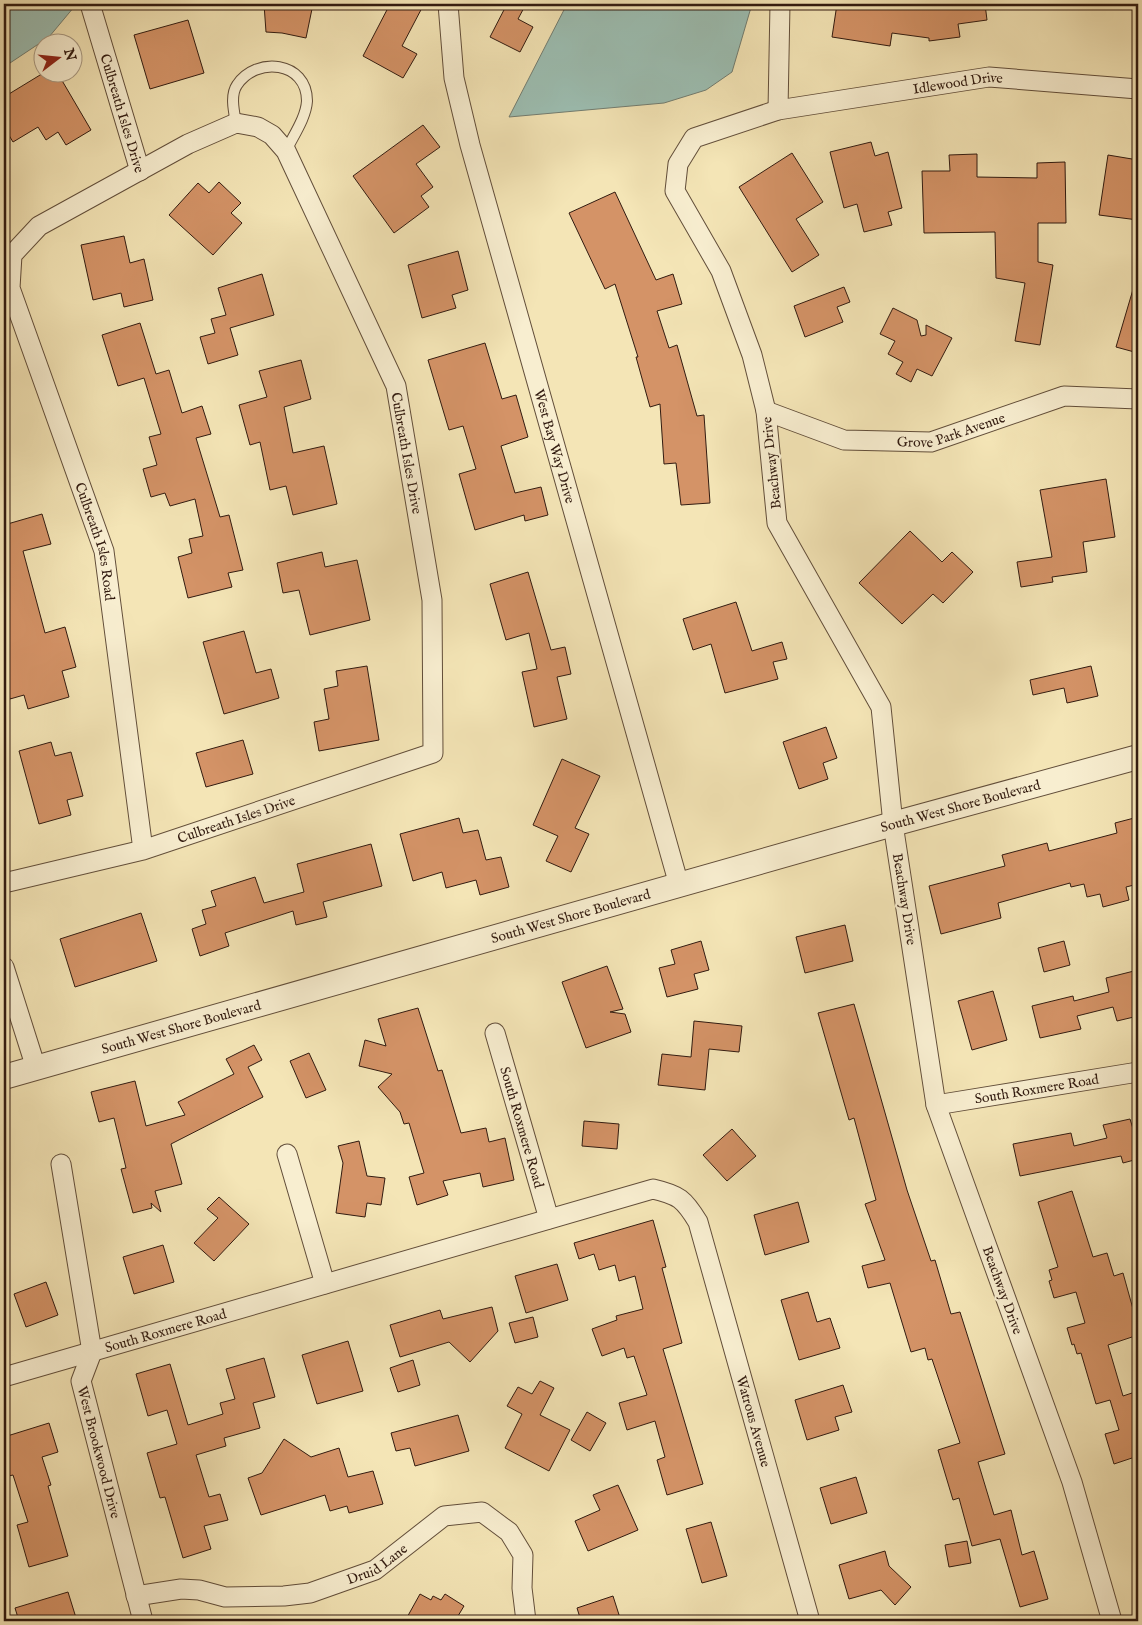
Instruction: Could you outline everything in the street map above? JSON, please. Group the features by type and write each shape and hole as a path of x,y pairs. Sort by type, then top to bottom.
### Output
{"street":[{"name":"West Bay Way Drive","path":"448,4 454,78 470,144 679,885"},
{"path":"778,110 780,4"},
{"name":"Culbreath Isles Drive","path":"90,5 140,171 188,144 236,123 258,127 272,136 286,151 396,386 432,600 433,753 143,850"},
{"name":"Idlewood Drive","path":"778,110 989,77 1138,89"},
{"name":"Beachway Drive","path":"778,110 694,138 678,164 675,191 721,271 752,355 766,411 777,523 881,707 893,824 936,1105 1072,1482 1112,1621"},
{"name":"Culbreath Isles Road","path":"140,171 39,226 12,255 10,288 104,551 143,850"},
{"name":"Grove Park Avenue","path":"766,411 844,440 931,442 1064,396 1138,399"},
{"name":"South West Shore Boulevard","path":"4,1077 893,824 1138,757"},
{"path":"4,883 143,850"},
{"path":"4,967 36,1068"},
{"name":"South Roxmere Road","path":"495,1033 550,1219"},
{"name":"South Roxmere Road","path":"936,1105 1138,1072"},
{"path":"287,1154 325,1284"},
{"path":"61,1164 92,1352"},
{"name":"South Roxmere Road","path":"4,1377 653,1190 673,1194 685,1201 698,1222"},
{"name":"Watrous Avenue","path":"698,1222 810,1621"},
{"name":"West Brookwood Drive","path":"92,1352 80,1381 143,1621"},
{"name":"Druid Lane","path":"136,1596 181,1589 199,1590 225,1597 284,1596 310,1592 375,1570 444,1516 482,1512 509,1532 523,1555 522,1588 526,1621"}],"lane":[{"path":"236,123 233,107 236,86 253,70 270,65 285,68 297,75 304,88 307,101 304,114 286,151"}],"water":[{"path":"4,4 82,4 74,7 53,32 32,32 32,48 4,67"},
{"path":"567,4 752,4 732,72 706,90 664,103 509,117"}],"building":[{"path":"264,4 313,4 306,38 266,32"},
{"path":"390,4 424,4 402,46 417,54 403,78 363,56"},
{"path":"507,4 526,4 518,19 533,27 520,52 490,37"},
{"path":"837,4 985,4 987,20 958,24 960,37 929,41 929,38 892,33 890,46 832,37"},
{"path":"188,20 204,73 150,89 134,35"},
{"path":"32,80 32,82 63,82 91,130 66,145 58,132 46,140 38,127 13,142 4,127 4,97"},
{"path":"423,125 440,147 416,164 433,187 421,196 429,207 394,233 353,176"},
{"path":"871,142 875,156 888,152 902,208 888,212 892,225 864,232 857,204 844,208 830,152"},
{"path":"792,153 823,202 796,219 819,255 792,272 739,187"},
{"path":"977,154 977,177 1037,178 1037,163 1065,162 1066,223 1038,223 1038,262 1053,265 1040,345 1015,341 1025,283 996,278 995,232 924,233 922,171 950,171 949,155"},
{"path":"1108,155 1138,160 1138,220 1099,215"},
{"path":"219,182 241,203 231,213 242,223 213,255 169,215 198,183 209,193"},
{"path":"615,192 656,280 673,274 682,304 657,311 669,348 677,345 697,416 704,415 710,503 681,505 676,463 664,464 660,404 650,407 636,357 638,357 615,284 605,289 569,213"},
{"path":"124,236 130,263 144,259 153,300 124,307 121,293 93,300 81,245"},
{"path":"458,251 468,290 452,295 456,308 422,318 408,265"},
{"path":"262,274 274,315 230,328 238,355 208,364 200,337 215,333 211,319 226,315 218,288"},
{"path":"1134,286 1138,287 1138,353 1116,347"},
{"path":"844,287 850,302 837,307 843,322 805,337 794,306"},
{"path":"893,308 917,320 921,336 926,335 926,325 952,338 932,376 917,369 911,382 896,374 903,362 888,354 895,341 880,334"},
{"path":"140,323 156,374 169,370 182,413 202,406 211,434 196,438 220,517 229,515 243,570 228,573 232,587 188,598 178,557 192,553 189,539 203,536 195,499 170,506 165,493 151,497 143,469 157,465 149,437 161,434 144,378 118,386 102,335"},
{"path":"485,343 502,399 516,395 528,437 501,446 515,493 541,487 548,515 525,521 524,515 475,530 459,474 476,469 463,426 449,430 428,360"},
{"path":"301,360 311,399 284,407 293,453 324,446 337,504 293,515 286,486 270,490 260,442 250,445 239,405 267,397 259,371"},
{"path":"1106,479 1115,537 1083,542 1087,572 1052,577 1053,582 1021,587 1017,562 1052,557 1040,490"},
{"path":"42,514 51,544 23,551 45,633 65,627 76,667 62,671 69,697 28,709 24,695 10,699 4,677 4,525"},
{"path":"910,531 942,562 952,552 973,572 943,603 933,594 902,624 859,583"},
{"path":"322,552 325,567 357,560 370,620 310,635 299,590 283,593 277,563"},
{"path":"528,572 551,650 565,647 571,674 557,677 567,719 534,727 522,672 537,669 529,633 506,640 490,584"},
{"path":"736,602 752,651 782,642 787,659 773,662 778,679 725,693 711,644 693,650 683,619"},
{"path":"244,631 256,673 271,669 279,698 224,714 203,642"},
{"path":"367,666 379,740 319,751 314,722 329,719 324,689 338,686 336,671"},
{"path":"1091,666 1098,696 1067,703 1064,688 1033,695 1030,680"},
{"path":"826,727 837,758 823,763 828,779 799,789 783,742"},
{"path":"243,740 253,774 206,787 196,753"},
{"path":"51,742 55,756 71,752 83,796 67,800 71,815 39,824 19,751"},
{"path":"562,759 600,776 575,828 589,834 571,872 546,861 558,836 533,825"},
{"path":"1138,817 1138,884 1126,887 1129,900 1103,907 1100,894 1087,897 1084,884 1071,887 1070,883 998,903 1001,918 941,934 929,886 1005,866 1002,855 1047,843 1049,851 1117,833 1115,823"},
{"path":"459,818 463,833 478,830 486,860 501,857 509,887 480,895 476,880 446,888 442,872 413,881 400,834"},
{"path":"371,844 382,886 323,902 327,917 296,925 293,911 225,933 229,946 200,956 192,929 206,924 202,910 216,906 211,891 255,877 264,903 304,892 297,864"},
{"path":"141,913 157,961 75,987 60,939"},
{"path":"845,925 853,961 805,973 796,937"},
{"path":"701,941 709,970 694,974 698,989 667,997 659,968 675,964 671,950"},
{"path":"1064,941 1070,965 1044,972 1038,948"},
{"path":"607,966 623,1009 610,1012 625,1014 631,1032 586,1048 562,982"},
{"path":"1138,970 1138,1016 1117,1021 1113,1007 1077,1016 1081,1029 1040,1038 1032,1006 1073,996 1074,1001 1109,992 1106,978"},
{"path":"993,991 1007,1040 972,1050 958,1001"},
{"path":"854,1004 907,1190 931,1261 935,1260 951,1314 960,1312 1005,1454 978,1462 994,1515 1011,1510 1022,1555 1034,1551 1048,1599 1020,1607 1000,1539 972,1546 959,1498 953,1500 938,1450 960,1443 932,1359 928,1360 925,1348 911,1352 890,1283 868,1288 862,1266 885,1260 865,1204 876,1200 854,1118 849,1120 818,1013"},
{"path":"418,1008 438,1071 442,1070 461,1133 486,1128 489,1142 505,1138 514,1180 483,1187 480,1173 443,1181 448,1195 417,1205 409,1177 424,1173 409,1123 404,1124 400,1112 378,1087 392,1074 359,1066 365,1040 386,1046 378,1019"},
{"path":"694,1021 742,1026 739,1052 709,1049 705,1090 658,1085 662,1054 691,1057"},
{"path":"254,1045 262,1060 248,1067 263,1097 171,1144 182,1184 155,1191 161,1212 151,1203 152,1208 133,1213 121,1169 126,1168 114,1118 99,1122 91,1092 135,1081 146,1126 185,1115 178,1102 234,1074 226,1059"},
{"path":"309,1053 326,1090 306,1098 290,1061"},
{"path":"1130,1119 1134,1132 1138,1131 1138,1159 1123,1163 1121,1156 1020,1176 1013,1144 1071,1133 1074,1146 1107,1138 1103,1125"},
{"path":"584,1121 619,1124 617,1149 582,1146"},
{"path":"732,1129 756,1156 727,1181 703,1155"},
{"path":"359,1141 367,1176 385,1178 381,1205 367,1203 365,1217 336,1213 343,1163 338,1146"},
{"path":"1072,1191 1093,1257 1107,1253 1114,1276 1123,1273 1138,1327 1138,1335 1108,1345 1123,1396 1138,1391 1138,1456 1114,1464 1105,1434 1119,1430 1110,1400 1096,1404 1081,1353 1077,1354 1067,1328 1085,1323 1076,1292 1054,1298 1049,1281 1052,1280 1049,1270 1058,1267 1038,1202"},
{"path":"219,1197 249,1224 214,1261 194,1243 218,1218 207,1209"},
{"path":"798,1202 809,1242 765,1255 754,1215"},
{"path":"653,1220 666,1267 662,1268 682,1343 663,1349 703,1484 667,1495 657,1460 665,1457 655,1421 627,1430 619,1403 647,1395 634,1356 627,1358 624,1348 602,1356 592,1329 617,1320 616,1316 643,1309 635,1276 619,1281 615,1265 599,1270 594,1254 579,1259 574,1243"},
{"path":"163,1245 174,1282 134,1294 123,1257"},
{"path":"557,1264 568,1300 526,1313 515,1276"},
{"path":"46,1282 58,1315 26,1327 14,1294"},
{"path":"808,1292 817,1322 830,1318 840,1348 799,1360 781,1300"},
{"path":"492,1307 498,1331 470,1362 449,1342 400,1357 390,1325 440,1310 443,1319"},
{"path":"533,1317 538,1337 515,1343 509,1323"},
{"path":"348,1341 363,1391 317,1404 302,1355"},
{"path":"264,1358 275,1397 253,1403 260,1428 224,1438 226,1446 196,1455 209,1497 220,1494 228,1520 204,1526 211,1549 183,1558 165,1497 160,1498 147,1453 177,1444 167,1410 148,1416 136,1374 170,1364 188,1425 223,1414 220,1403 235,1399 226,1369"},
{"path":"413,1360 420,1385 398,1392 390,1368"},
{"path":"540,1381 554,1388 540,1415 570,1430 549,1471 505,1448 522,1414 507,1406 518,1387 532,1394"},
{"path":"843,1385 852,1412 835,1417 839,1430 807,1440 795,1400"},
{"path":"587,1412 606,1423 590,1451 571,1440"},
{"path":"458,1415 469,1451 415,1466 410,1448 396,1451 391,1433"},
{"path":"49,1423 58,1452 42,1457 51,1485 48,1486 68,1556 29,1567 17,1525 28,1522 13,1475 4,1477 4,1437"},
{"path":"284,1439 311,1457 339,1448 348,1477 373,1471 383,1504 349,1513 347,1506 330,1511 325,1495 261,1515 248,1478 262,1473"},
{"path":"856,1477 867,1513 831,1524 820,1488"},
{"path":"618,1485 638,1530 588,1551 575,1521 600,1510 593,1495"},
{"path":"711,1522 727,1576 702,1583 686,1529"},
{"path":"967,1541 971,1563 949,1567 945,1545"},
{"path":"885,1551 889,1566 911,1587 895,1605 881,1590 849,1599 839,1565"},
{"path":"68,1592 77,1621 19,1621 15,1608"},
{"path":"420,1594 431,1600 433,1596 441,1600 445,1594 464,1606 455,1621 405,1621"},
{"path":"613,1596 621,1621 581,1621 577,1608"}]}
